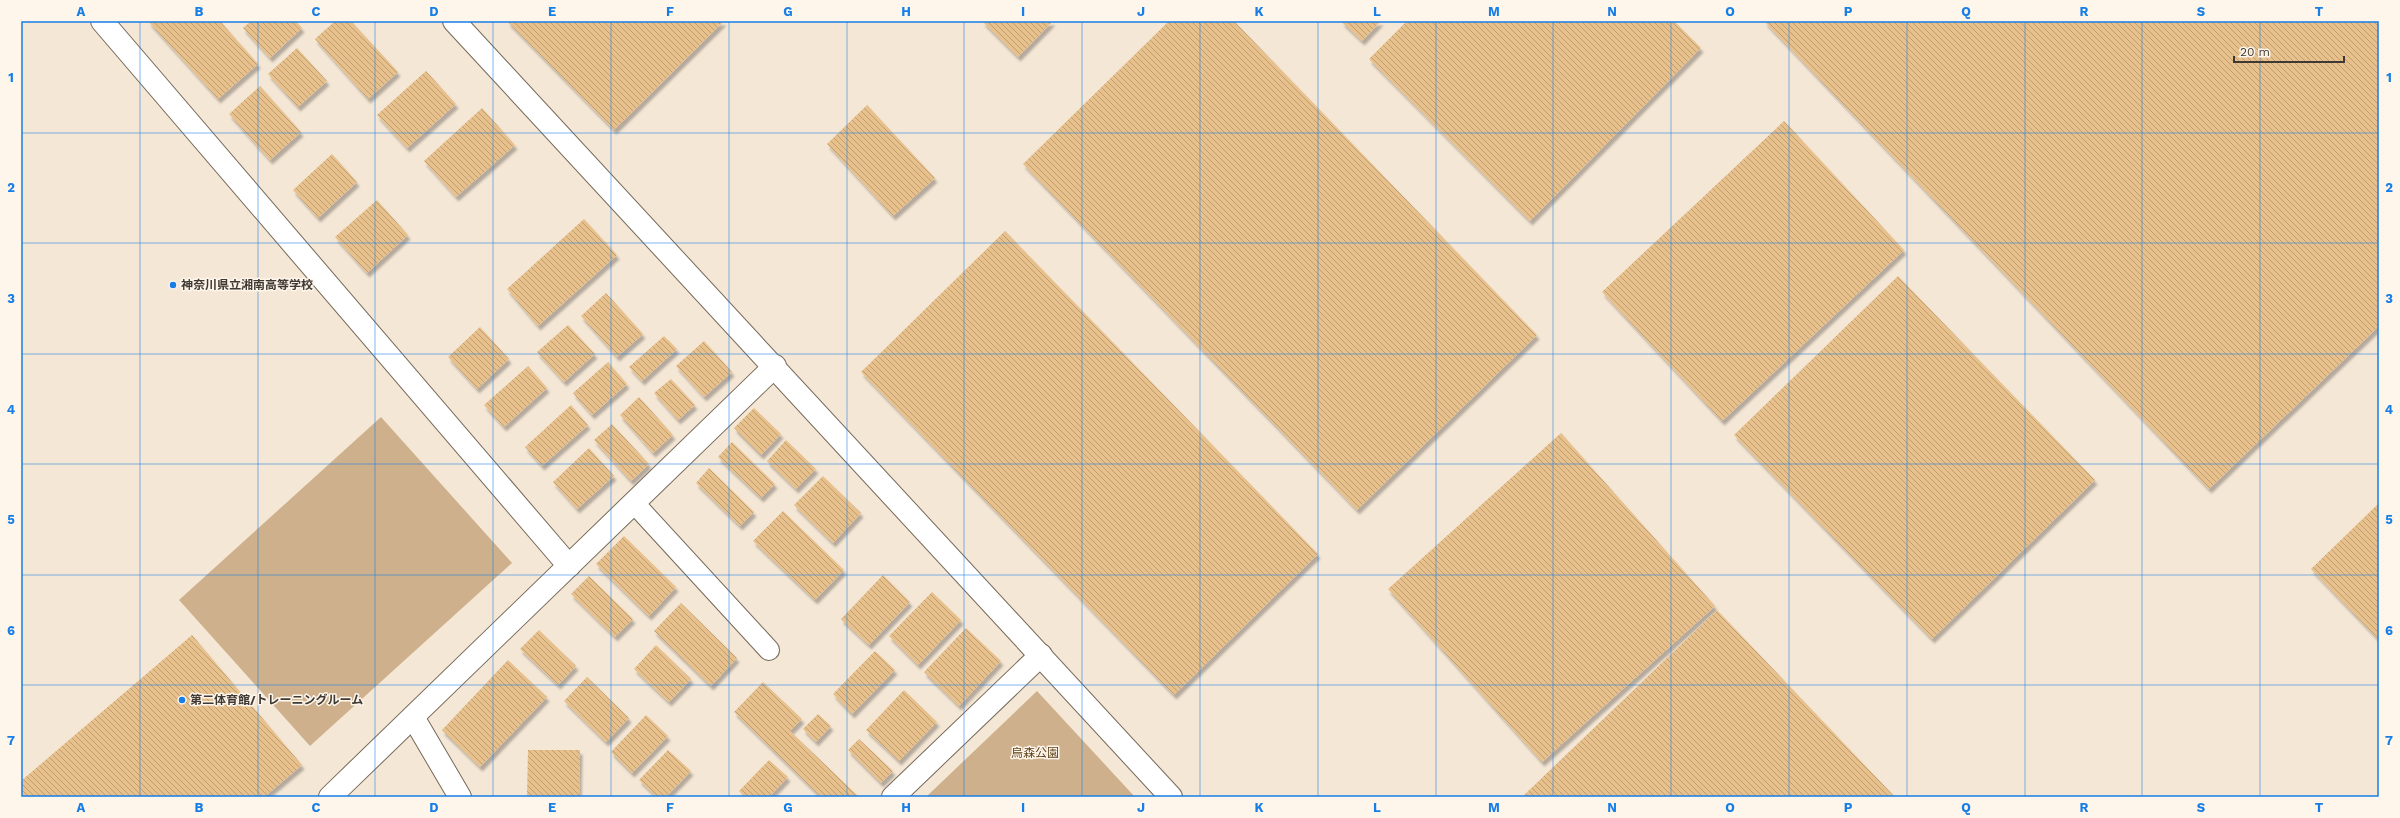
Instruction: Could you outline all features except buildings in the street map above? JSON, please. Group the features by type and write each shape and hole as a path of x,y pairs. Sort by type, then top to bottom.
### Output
{"street":[{"path":"102,21 569,566"},
{"path":"454,21 775,366 1171,797"},
{"path":"330,797 775,366"},
{"path":"893,797 1041,655"},
{"path":"413,717 460,797"}],"lane":[{"path":"634,503 769,650"}],"green space":[{"path":"381,417 512,563 310,746 179,600"},
{"name":"烏森公園","path":"1037,691 1135,797 926,797"}],"place":[{"name":"神奈川県立湘南高等学校","path":"173,285"},
{"name":"第二体育館/トレーニングルーム","path":"182,700"}]}
